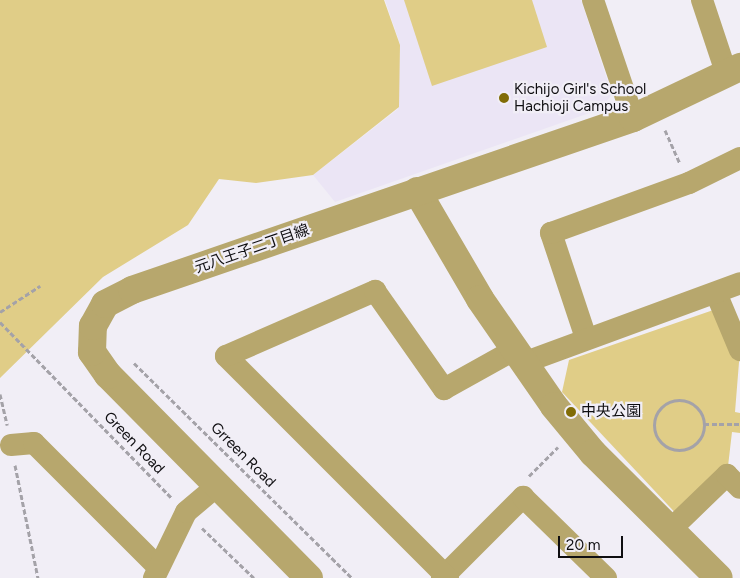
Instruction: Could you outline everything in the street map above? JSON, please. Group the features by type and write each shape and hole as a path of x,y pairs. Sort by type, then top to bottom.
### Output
{"street":[{"path":"593,0 633,118"},
{"path":"702,0 734,71"},
{"name":"元八王子二丁目線","path":"309,578 216,487 108,375 92,352 93,326 105,304 132,290 633,118 734,71"},
{"path":"586,338 551,233 689,183 740,158"},
{"path":"417,191 519,357 592,453 720,578"},
{"path":"606,578 523,497 445,577 226,356 376,291 444,390 519,357 586,338 716,293 740,282"},
{"path":"716,293 740,350"},
{"path":"11,445 34,443 156,572 186,512 216,487"},
{"path":"671,529 727,475 740,488"}],"path":[{"path":"665,130 689,183"},
{"path":"0,312 40,286"},
{"name":"Green Road","path":"0,322 186,512 254,578"},
{"name":"Grreen Road","path":"126,355 352,578"},
{"path":"0,394 38,578"},
{"path":"679,400 695,406 704,424 698,440 677,450 662,442 654,426 659,409 679,400"},
{"path":"704,424 740,424"},
{"path":"521,484 562,443"}],"shaded area":[{"path":"0,0 384,0 400,45 399,107 313,175 256,183 219,179 188,225 103,277 0,378"},
{"name":"Kichijo Girl's School Hachioji Campus","path":"385,0 581,0 612,94 601,109 335,202 313,175 398,109 400,44"},
{"path":"404,0 532,0 547,47 432,86"},
{"path":"722,307 740,350 735,412 740,413 740,433 732,432 727,475 682,520 562,392 569,360"}],"place":[{"name":"Kichijo Girl's School Hachioji Campus","path":"504,98"},
{"name":"中央公園","path":"571,412"}]}
